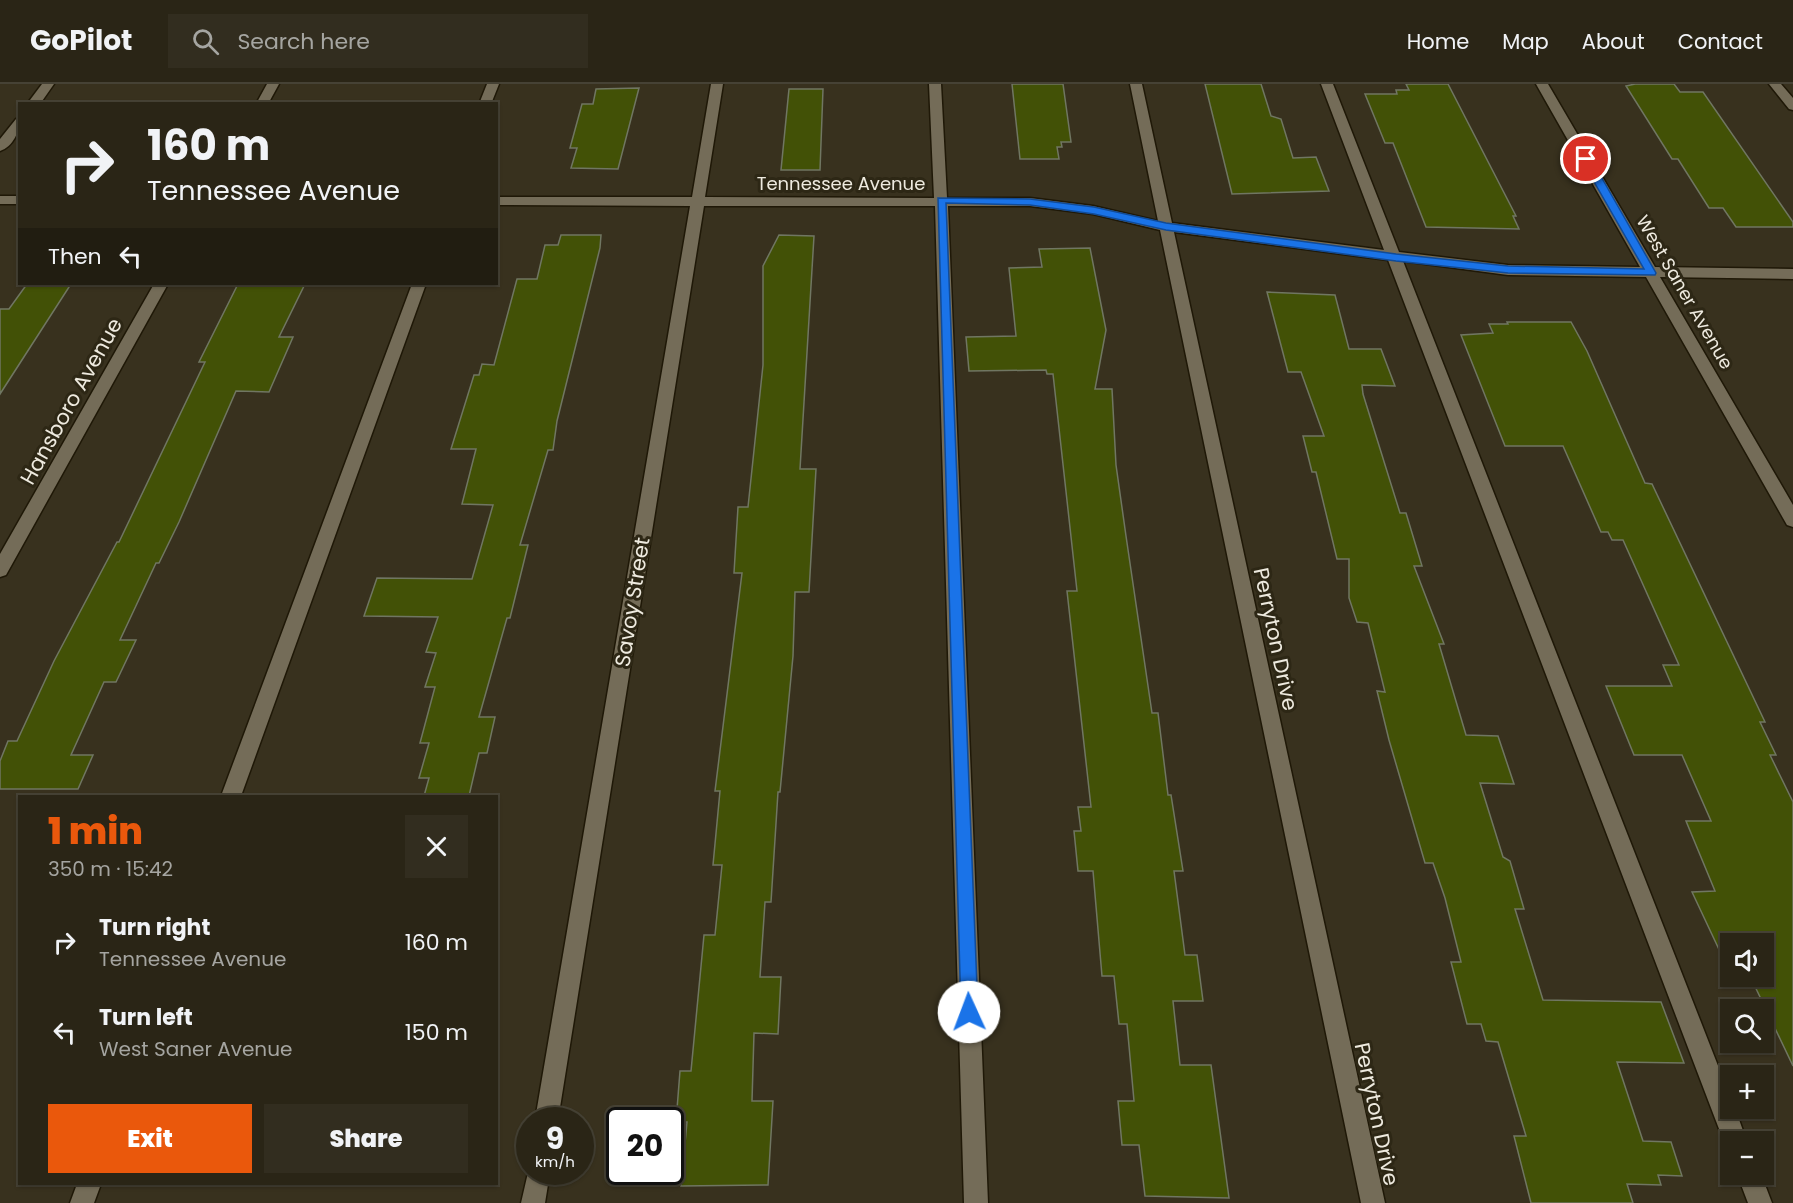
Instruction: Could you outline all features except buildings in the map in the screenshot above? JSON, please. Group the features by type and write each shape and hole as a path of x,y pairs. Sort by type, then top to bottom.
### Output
{"street":[{"path":"34,102 48,84"},
{"path":"263,102 273,84"},
{"path":"486,102 493,84"},
{"name":"Savoy Street","path":"548,1107 717,84"},
{"path":"935,84 976,1203"},
{"name":"Perryton Drive","path":"1136,84 1373,1203"},
{"path":"1327,84 1732,1131"},
{"name":"West Saner Avenue","path":"1542,84 1793,520"},
{"path":"1776,84 1793,106"},
{"path":"0,147 18,124"},
{"path":"0,200 18,200"},
{"name":"Tennessee Avenue","path":"498,201 941,200 1030,202 1094,210 1166,227 1396,258 1508,270 1793,274"},
{"name":"Hansboro Avenue","path":"0,570 159,285"},
{"path":"231,795 419,285"},
{"path":"82,1203 89,1185"},
{"path":"533,1203 536,1185"},
{"path":"1753,1185 1760,1203"}],"route":[{"path":"969,1012 941,200 1030,202 1094,210 1166,227 1396,258 1508,270 1651,273 1586,159"}]}
